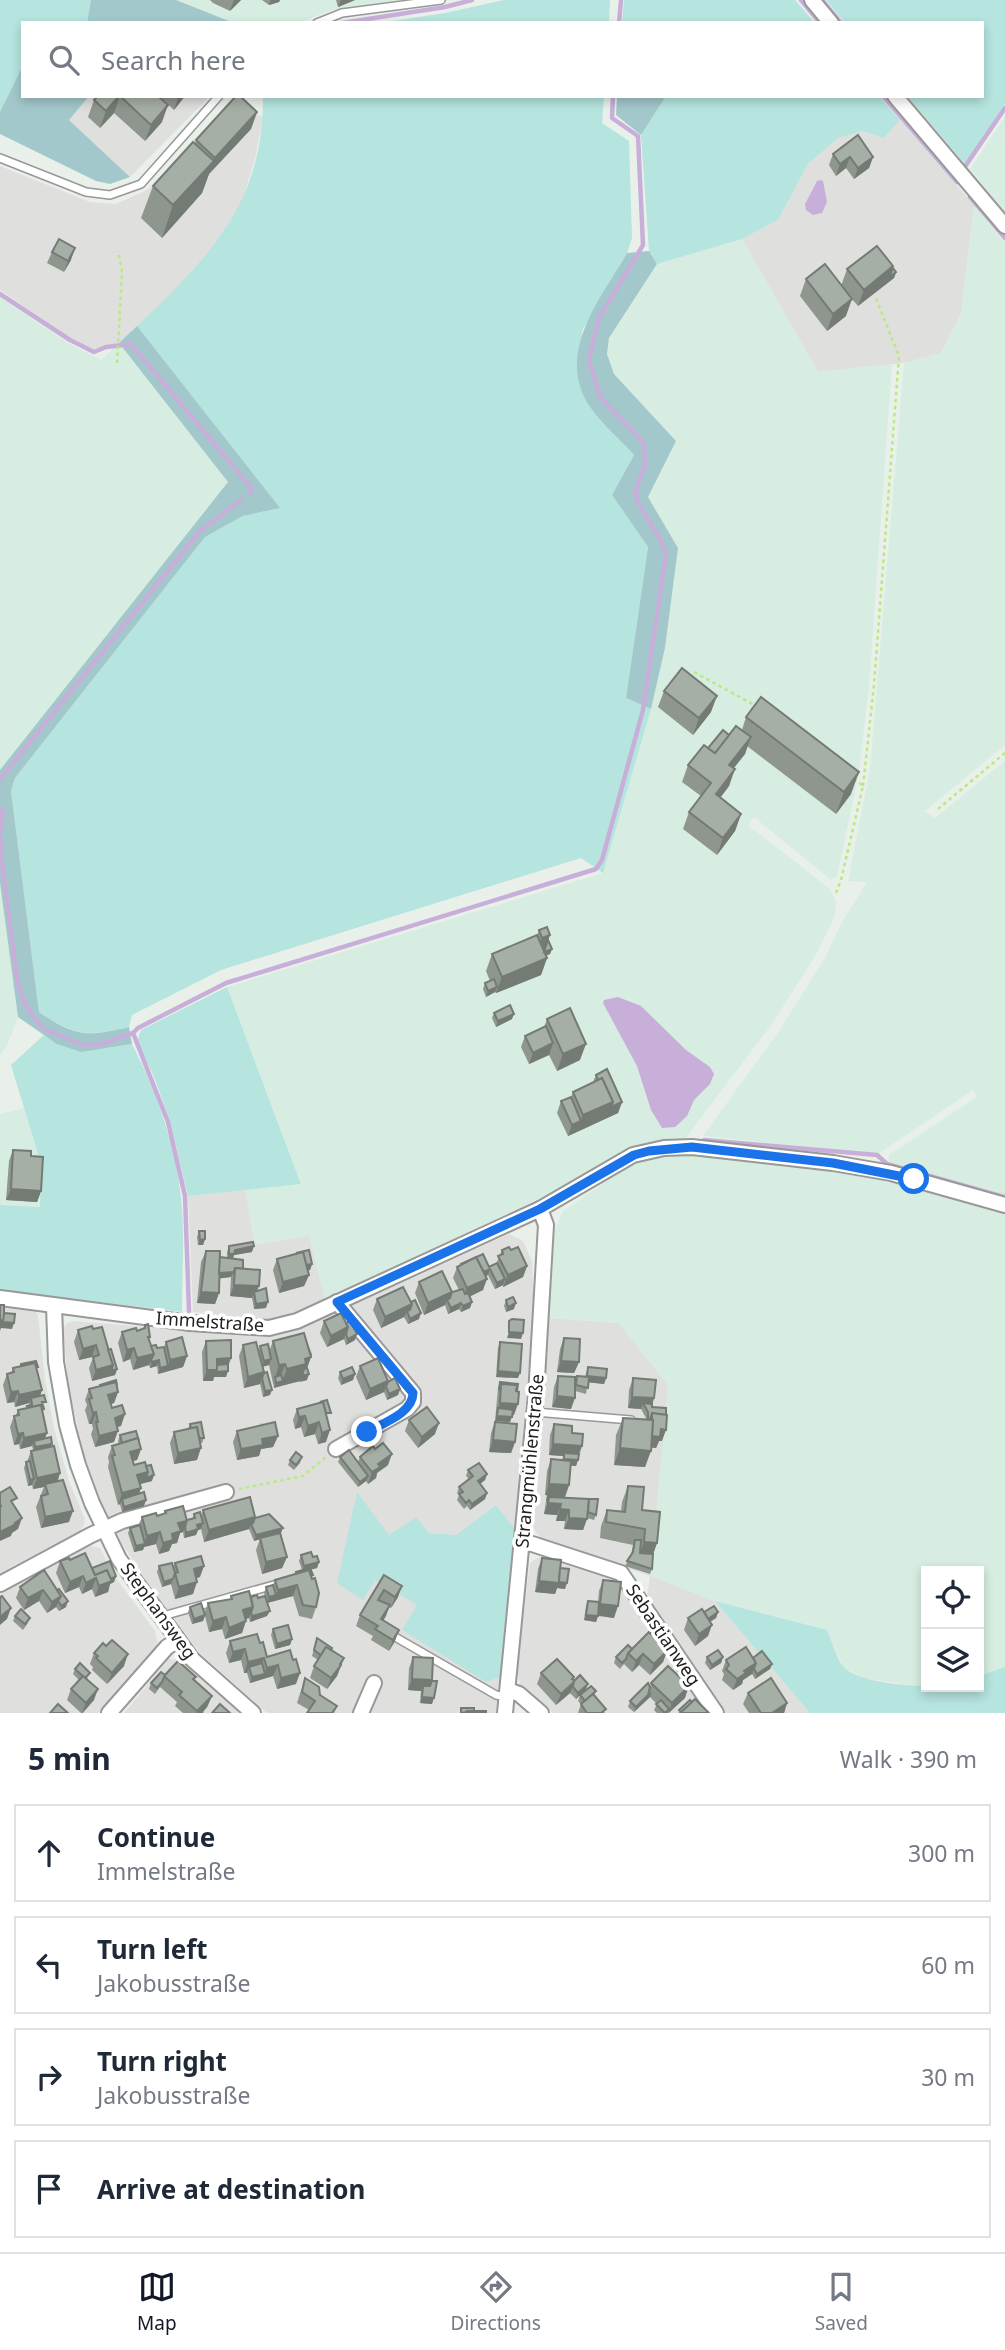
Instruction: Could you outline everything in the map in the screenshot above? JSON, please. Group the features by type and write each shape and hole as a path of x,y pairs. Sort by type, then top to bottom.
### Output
{"street":[{"path":"812,0 829,21"},
{"path":"897,98 1005,226"},
{"name":"Immelstraße","path":"0,1298 190,1323 269,1328 297,1321 540,1209 634,1155 664,1148 692,1147 833,1163 891,1173 1005,1205"},
{"name":"Strangmühlenstraße","path":"505,1713 534,1412 545,1226 540,1209"},
{"path":"336,1448 407,1409 413,1402 413,1393 337,1302"},
{"name":"Stephansweg","path":"54,1306 56,1362 67,1425 78,1465 119,1559 192,1660 253,1713"},
{"path":"0,1584 122,1521 226,1492"},
{"name":"Sebastianweg","path":"523,1541 621,1573 716,1713"},
{"path":"109,1713 167,1647 178,1640"},
{"path":"361,1713 374,1683"},
{"path":"508,1694 519,1694 541,1713"}],"lane":[{"path":"322,21 342,13 441,0"},
{"path":"0,158 86,192 110,195 141,184 217,98"},
{"path":"534,1412 642,1421"},
{"path":"162,1619 170,1614 285,1582"},
{"path":"387,1632 496,1695 508,1694"}],"path":[{"path":"117,363 122,272 118,251"},
{"path":"836,893 863,786 874,685 899,356 876,298"},
{"path":"694,672 767,713"},
{"path":"938,809 1005,753"},
{"path":"853,778 863,786"},
{"path":"226,1492 303,1476 336,1448"}],"shaded area":[{"path":"0,0 91,0 87,21 21,21 21,69 0,112"},
{"path":"91,0 176,0 229,21 87,21"},
{"path":"504,0 610,0 609,21 392,21"},
{"path":"624,0 795,0 813,21 622,21"},
{"path":"826,0 1005,0 1005,104 965,164 909,98 984,98 984,21 843,21"},
{"path":"21,69 21,98 87,98 69,120 130,177 110,184 96,181 0,134 0,112"},
{"path":"87,98 208,98 130,177 69,120"},
{"path":"263,98 604,98 602,123 629,141 632,238 627,253 582,331 589,406 634,455 612,495 648,547 626,698 651,709 603,873 581,858 221,970 132,1015 129,1027 102,1032 81,1032 62,1026 39,1012 11,791 15,778 205,537 243,516 279,508 137,326 187,276 227,225 243,198 254,167 261,134"},
{"path":"617,98 665,98 641,135 616,115"},
{"path":"665,98 881,98 900,120 884,138 862,131 838,138 808,164 778,220 742,239 657,264 649,251 641,135"},
{"path":"231,100 263,117 255,159 241,204 191,275 119,343 93,349 70,338 0,290 0,166 90,202 116,204 149,189"},
{"path":"900,120 974,205 961,314 941,353 904,363 818,372 742,239 778,220 808,164 839,137 862,131 884,138"},
{"path":"820,180 823,181 827,202 822,213 813,215 806,210 805,204"},
{"path":"649,251 657,264 609,338 607,354 614,374 676,441 648,497 678,548 665,648 651,709 626,698 648,547 612,495 634,455 590,407 580,387 577,367 585,327 627,253"},
{"path":"137,326 280,508 243,516 205,537 15,778 11,791 39,1012 82,1033 129,1027 132,1044 81,1052 57,1044 18,1017 0,883 0,770 228,482 119,343"},
{"path":"227,987 301,1184 188,1196 170,1121 137,1041 141,1030"},
{"path":"618,997 641,1006 686,1050 710,1067 714,1074 710,1084 694,1100 687,1116 675,1127 662,1128 651,1110 637,1066 603,1003 604,1000"},
{"path":"44,1035 64,1045 75,1047 109,1048 132,1044 164,1119 175,1158 183,1226 182,1312 0,1290 0,1205 40,1207 41,1164 11,1065"},
{"path":"245,1189 255,1245 309,1235 325,1299 294,1313 268,1320 193,1312 188,1196"},
{"path":"509,1234 523,1241 532,1261 534,1301 516,1530 496,1505 456,1535 429,1533 375,1580 417,1605 486,1682 501,1677 496,1713 267,1713 199,1652 157,1597 123,1545 100,1499 86,1461 69,1390 63,1329 67,1323 74,1321 271,1337 299,1329 336,1313"},
{"path":"0,1305 35,1310 38,1315 54,1428 69,1481 85,1519 80,1531 0,1575"},
{"path":"548,1318 619,1323 668,1385 651,1576 715,1601 810,1713 725,1713 647,1597 650,1576 541,1539 533,1528"},
{"path":"357,1492 389,1535 416,1517 429,1533 456,1535 496,1505 516,1530 501,1677 486,1682 402,1630 417,1605 375,1580 363,1600 337,1583"},
{"path":"87,1545 100,1548 116,1578 155,1631 158,1645 98,1713 0,1713 0,1592 10,1584"},
{"path":"539,1557 612,1579 621,1585 707,1713 553,1713 526,1692 520,1685 517,1669 529,1569 531,1562"},
{"path":"715,1601 827,1630 842,1665 852,1673 886,1683 921,1686 921,1692 984,1692 984,1674 1005,1667 1005,1713 810,1713"},
{"path":"169,1659 182,1661 241,1713 124,1713"}],"green space":[{"path":"176,0 400,0 332,10 303,21 229,21"},
{"path":"1005,117 1005,212 970,169"},
{"path":"974,205 1005,244 1005,745 925,811 935,818 1005,761 1005,1195 889,1162 889,1155 977,1097 973,1090 878,1154 703,1136 779,1031 825,958 843,920 867,882 848,881 870,769 904,363 941,353 961,314"},
{"path":"742,239 818,372 892,364 869,687 859,772 837,877 831,880 754,817 748,825 830,889 836,901 835,916 817,953 772,1024 685,1139 662,1140 631,1148 587,1176 325,1299 309,1235 255,1245 245,1189 301,1183 227,987 603,873 651,709 665,648 678,548 648,497 676,441 614,374 607,354 609,338 657,264"},
{"path":"0,297 68,343 101,360 119,343 228,482 0,770"},
{"path":"0,883 18,1017 7,1046 0,1055"},
{"path":"24,1108 41,1164 40,1207 0,1205 0,1114"},
{"path":"667,1154 692,1154 833,1170 890,1180 1005,1212 1005,1667 984,1674 984,1566 921,1566 921,1686 863,1678 843,1667 827,1630 715,1601 650,1576 668,1385 619,1323 548,1318 555,1229 563,1211 636,1161"}],"building":[{"path":"96,98 117,98 106,111 94,100"},
{"path":"122,98 160,98 168,105 151,125"},
{"path":"234,98 242,98 257,112 215,158 196,140"},
{"path":"858,135 873,157 858,168 850,157 840,164 833,154"},
{"path":"193,142 214,161 173,205 153,186"},
{"path":"59,239 75,248 68,261 52,252"},
{"path":"877,246 893,266 864,290 847,269"},
{"path":"825,264 852,299 833,314 806,279"},
{"path":"682,668 717,696 699,718 664,691"},
{"path":"761,697 859,772 844,792 746,717"},
{"path":"736,726 751,737 729,765 735,769 716,794 741,814 723,838 689,812 711,783 688,765 704,745 715,753"},
{"path":"723,730 729,735 715,753 708,748"},
{"path":"547,927 550,935 542,938 539,930"},
{"path":"537,935 547,958 502,977 492,954"},
{"path":"548,940 552,949 544,952"},
{"path":"494,979 497,987 488,991 485,983"},
{"path":"510,1005 514,1014 498,1021 494,1013"},
{"path":"570,1008 586,1044 563,1054 547,1019"},
{"path":"546,1026 553,1043 533,1053 525,1036"},
{"path":"607,1069 622,1102 611,1107 613,1102 602,1078 598,1080 596,1075"},
{"path":"602,1078 613,1102 583,1115 573,1092"},
{"path":"571,1097 581,1121 572,1125 561,1101"},
{"path":"13,1150 31,1151 31,1156 43,1157 41,1191 11,1189"},
{"path":"199,1231 205,1231 205,1239 200,1240"},
{"path":"253,1242 254,1246 229,1254 229,1246"},
{"path":"509,1247 511,1250 518,1247 527,1266 508,1275 498,1256 503,1254 502,1250"},
{"path":"309,1250 312,1264 306,1265 303,1252 296,1253"},
{"path":"206,1251 220,1251 219,1293 201,1292"},
{"path":"303,1252 309,1275 283,1282 277,1259"},
{"path":"483,1254 489,1267 497,1263 505,1279 497,1283 490,1269 484,1272 476,1257"},
{"path":"220,1257 243,1260 243,1269 235,1268 233,1274 219,1273"},
{"path":"476,1257 487,1279 467,1288 457,1267"},
{"path":"235,1268 260,1270 259,1286 234,1285"},
{"path":"442,1271 452,1292 428,1303 419,1282"},
{"path":"403,1287 412,1304 385,1317 377,1299"},
{"path":"266,1288 268,1302 256,1304 254,1292"},
{"path":"463,1289 472,1302 451,1308 447,1300 452,1292"},
{"path":"513,1297 516,1303 508,1307 506,1300"},
{"path":"415,1300 421,1313 410,1319 407,1311"},
{"path":"0,1305 4,1305 4,1321 0,1320"},
{"path":"4,1313 15,1314 14,1323 3,1322"},
{"path":"341,1313 348,1327 331,1336 324,1321"},
{"path":"524,1320 523,1333 509,1332 509,1321"},
{"path":"350,1321 357,1334 348,1339 346,1323"},
{"path":"148,1324 148,1337 154,1354 137,1358 134,1348 127,1350 122,1332 136,1328 137,1331"},
{"path":"92,1326 93,1329 102,1327 113,1365 96,1370 93,1357 99,1355 96,1345 83,1349 78,1330"},
{"path":"304,1333 311,1357 305,1359 306,1364 287,1369 285,1364 279,1365 273,1341"},
{"path":"182,1337 187,1356 170,1360 166,1342"},
{"path":"564,1338 580,1339 579,1362 561,1361"},
{"path":"231,1340 231,1358 217,1359 217,1370 207,1370 206,1341"},
{"path":"256,1342 264,1372 248,1377 243,1345"},
{"path":"500,1342 522,1344 520,1373 498,1371"},
{"path":"268,1344 271,1359 264,1361 260,1346"},
{"path":"156,1345 157,1348 164,1347 168,1366 160,1368 159,1360 152,1362 154,1354 151,1346"},
{"path":"111,1349 117,1369 111,1371 113,1365 108,1350"},
{"path":"378,1358 388,1381 370,1389 360,1366"},
{"path":"36,1361 38,1367 35,1363 21,1366 21,1364"},
{"path":"35,1363 42,1390 19,1395 18,1391 11,1392 7,1374 14,1372 13,1368"},
{"path":"228,1364 228,1371 217,1372 217,1365"},
{"path":"352,1367 355,1374 343,1379 340,1372"},
{"path":"588,1367 607,1369 606,1378 587,1376"},
{"path":"307,1368 309,1374 302,1376 304,1369"},
{"path":"267,1372 272,1390 265,1391 262,1378"},
{"path":"281,1375 283,1381 276,1383 275,1377"},
{"path":"558,1376 575,1377 575,1398 557,1396"},
{"path":"577,1376 589,1377 588,1388 576,1385"},
{"path":"395,1378 400,1389 389,1394 386,1386"},
{"path":"633,1378 656,1380 654,1398 632,1397"},
{"path":"116,1382 118,1392 108,1395 112,1408 122,1405 125,1414 115,1418 118,1431 99,1436 89,1389"},
{"path":"500,1382 518,1384 517,1391 517,1385 501,1384 499,1390"},
{"path":"501,1384 517,1385 518,1404 500,1403"},
{"path":"44,1395 44,1409 42,1410 41,1405 28,1408 27,1406 32,1405 31,1398"},
{"path":"327,1400 331,1413 326,1413 323,1402 320,1402"},
{"path":"323,1402 330,1430 322,1433 319,1422 308,1426 305,1416 299,1417 297,1409"},
{"path":"643,1403 666,1408 666,1415 652,1413 648,1419"},
{"path":"41,1405 47,1433 24,1438 23,1433 18,1434 14,1416 19,1415 18,1410"},
{"path":"427,1407 439,1423 422,1437 409,1420"},
{"path":"498,1408 513,1410 512,1417 497,1416"},
{"path":"652,1413 667,1415 666,1430 661,1429 660,1437 652,1436"},
{"path":"623,1418 653,1420 651,1451 620,1448"},
{"path":"201,1422 204,1438 199,1438 197,1427 191,1429 190,1424"},
{"path":"275,1422 278,1436 262,1439 263,1445 241,1449 237,1431"},
{"path":"495,1422 517,1424 515,1442 493,1440"},
{"path":"554,1424 572,1426 572,1433 583,1434 582,1446 553,1444"},
{"path":"197,1427 201,1448 178,1453 174,1432"},
{"path":"136,1431 139,1441 138,1438 122,1443 120,1435"},
{"path":"51,1437 52,1444 35,1447 34,1441"},
{"path":"138,1438 141,1449 130,1452 134,1465 145,1462 148,1472 137,1475 141,1488 122,1493 112,1446"},
{"path":"383,1443 392,1454 372,1472 360,1457 373,1446 375,1449"},
{"path":"54,1446 60,1473 37,1478 31,1451"},
{"path":"349,1450 368,1476 360,1482 340,1457"},
{"path":"296,1452 302,1457 296,1465 290,1460"},
{"path":"564,1453 579,1454 578,1460 564,1459"},
{"path":"551,1459 571,1461 569,1485 549,1484"},
{"path":"30,1461 34,1479 30,1480 26,1462"},
{"path":"479,1463 487,1474 478,1481 487,1493 472,1504 469,1500 466,1503 459,1494 463,1492 459,1487 473,1476 468,1470"},
{"path":"151,1465 154,1475 146,1478 146,1466"},
{"path":"63,1480 73,1511 45,1517 41,1496 48,1494 45,1484"},
{"path":"628,1486 644,1487 642,1510 660,1512 657,1543 644,1542 645,1529 606,1522 607,1510 625,1512"},
{"path":"10,1487 17,1498 11,1501 22,1518 0,1532 0,1493"},
{"path":"144,1492 146,1500 124,1507 122,1499"},
{"path":"250,1497 255,1517 209,1530 203,1510"},
{"path":"549,1497 589,1499 587,1519 569,1518 569,1510 560,1509 561,1504 548,1503"},
{"path":"589,1499 598,1499 596,1515 588,1512"},
{"path":"183,1506 187,1521 178,1523 181,1531 172,1534 173,1540 163,1543 160,1532 147,1536 142,1517 156,1513 157,1516"},
{"path":"200,1512 203,1523 197,1525 198,1529 186,1533 187,1520 195,1518 194,1514"},
{"path":"269,1514 283,1528 256,1535 251,1524 255,1518"},
{"path":"140,1525 145,1544 136,1546 130,1528"},
{"path":"280,1533 287,1557 266,1562 260,1538"},
{"path":"635,1540 641,1540 640,1553 653,1554 652,1569 627,1561 633,1552"},
{"path":"311,1552 313,1557 317,1556 319,1562 304,1566 301,1555"},
{"path":"85,1553 95,1575 107,1570 112,1581 99,1586 96,1578 86,1583 83,1576 70,1582 60,1561"},
{"path":"201,1556 204,1566 194,1569 197,1582 179,1587 175,1563"},
{"path":"542,1558 561,1560 559,1583 539,1581"},
{"path":"110,1561 116,1576 111,1579 107,1570 95,1575 92,1568"},
{"path":"172,1563 175,1573 173,1579 164,1582 159,1566"},
{"path":"310,1568 313,1575 309,1570 297,1574 296,1572"},
{"path":"560,1568 569,1569 567,1583 559,1582"},
{"path":"44,1570 61,1596 52,1602 43,1590 28,1598 20,1587"},
{"path":"309,1570 312,1579 315,1578 319,1593 316,1607 303,1605 297,1585 278,1590 275,1580"},
{"path":"384,1575 402,1586 395,1597 384,1590 378,1600 390,1605 381,1619 399,1630 393,1640 375,1629 378,1626 360,1615"},
{"path":"603,1580 621,1582 618,1606 600,1604"},
{"path":"273,1585 276,1595 269,1597 266,1587"},
{"path":"59,1589 68,1601 62,1606 58,1601 61,1596 57,1590"},
{"path":"249,1591 253,1607 243,1610 246,1621 229,1628 226,1617 213,1621 208,1603 232,1599 231,1596"},
{"path":"257,1595 258,1598 265,1596 270,1611 252,1616 251,1597"},
{"path":"2,1596 11,1608 0,1617 0,1597"},
{"path":"588,1601 599,1602 598,1616 586,1615"},
{"path":"201,1603 205,1615 194,1619 190,1607"},
{"path":"714,1606 718,1612 708,1619 704,1612"},
{"path":"21,1609 30,1618 25,1624 15,1616"},
{"path":"702,1609 712,1625 699,1634 688,1618"},
{"path":"288,1625 292,1639 277,1644 273,1629"},
{"path":"649,1632 667,1651 654,1664 643,1654 636,1661 628,1653"},
{"path":"257,1634 260,1643 263,1642 267,1657 290,1650 300,1673 281,1678 278,1665 267,1668 264,1658 248,1662 245,1649 233,1652 230,1641"},
{"path":"317,1638 332,1648 331,1650 326,1647 321,1655 314,1650"},
{"path":"112,1640 128,1654 112,1673 94,1653 103,1643 106,1646"},
{"path":"628,1645 632,1649 622,1663 616,1657"},
{"path":"326,1647 344,1658 331,1678 314,1666"},
{"path":"746,1647 756,1663 737,1679 726,1669 729,1665 726,1660"},
{"path":"718,1650 723,1657 712,1665 707,1657"},
{"path":"762,1651 772,1664 757,1674 753,1658"},
{"path":"413,1657 433,1658 432,1680 412,1679"},
{"path":"557,1659 575,1681 561,1694 541,1673"},
{"path":"178,1661 212,1696 197,1711 179,1695 182,1692 164,1676"},
{"path":"80,1663 90,1673 85,1678 75,1669"},
{"path":"262,1663 265,1674 252,1677 249,1667"},
{"path":"668,1666 689,1686 672,1703 651,1683"},
{"path":"161,1672 165,1675 157,1688 151,1683"},
{"path":"580,1675 588,1684 578,1693 573,1687 574,1681"},
{"path":"83,1676 98,1689 86,1703 71,1689"},
{"path":"305,1678 319,1687 320,1695 337,1706 332,1713 307,1713 315,1701 302,1692"},
{"path":"771,1678 787,1703 772,1713 761,1713 748,1693"},
{"path":"432,1681 437,1681 434,1698 422,1697 423,1686 430,1686"},
{"path":"648,1683 648,1695 636,1707 630,1701"},
{"path":"591,1686 596,1691 585,1701 580,1695"},
{"path":"593,1694 606,1709 601,1713 587,1713 581,1704"},
{"path":"695,1699 709,1713 680,1713"},
{"path":"661,1700 669,1709 665,1713 656,1704"},
{"path":"690,1700 692,1702 681,1712 679,1710"},
{"path":"58,1704 68,1713 50,1713"},
{"path":"220,1704 230,1713 212,1713"},
{"path":"461,1708 474,1708 474,1711 461,1713"},
{"path":"486,1711 486,1713 467,1713"}],"waterway":[{"path":"355,21 445,7 472,0"},
{"path":"619,21 621,0"},
{"path":"801,0 818,21"},
{"path":"822,0 839,21"},
{"path":"0,808 3,813 0,834 2,863 17,979 23,1000 42,1028 82,1045 98,1045 133,1033 226,983 596,869 602,860 643,710 666,554 637,501 636,490 645,464 644,443 600,397 589,359 599,318 643,245 638,136 612,118 613,98"},
{"path":"885,98 957,182"},
{"path":"961,164 964,168 1005,108"},
{"path":"970,197 1005,238"},
{"path":"0,294 70,340 94,352 106,347 131,344 251,488 250,493"},
{"path":"0,779 200,531 241,500"},
{"path":"133,1033 168,1122 185,1196 189,1311"},
{"path":"704,1140 877,1155 887,1164 1005,1197"}],"route":[{"path":"367,1432 407,1409 413,1402 413,1393 337,1302 540,1209 634,1155 664,1148 692,1147 833,1163 914,1179"}]}
